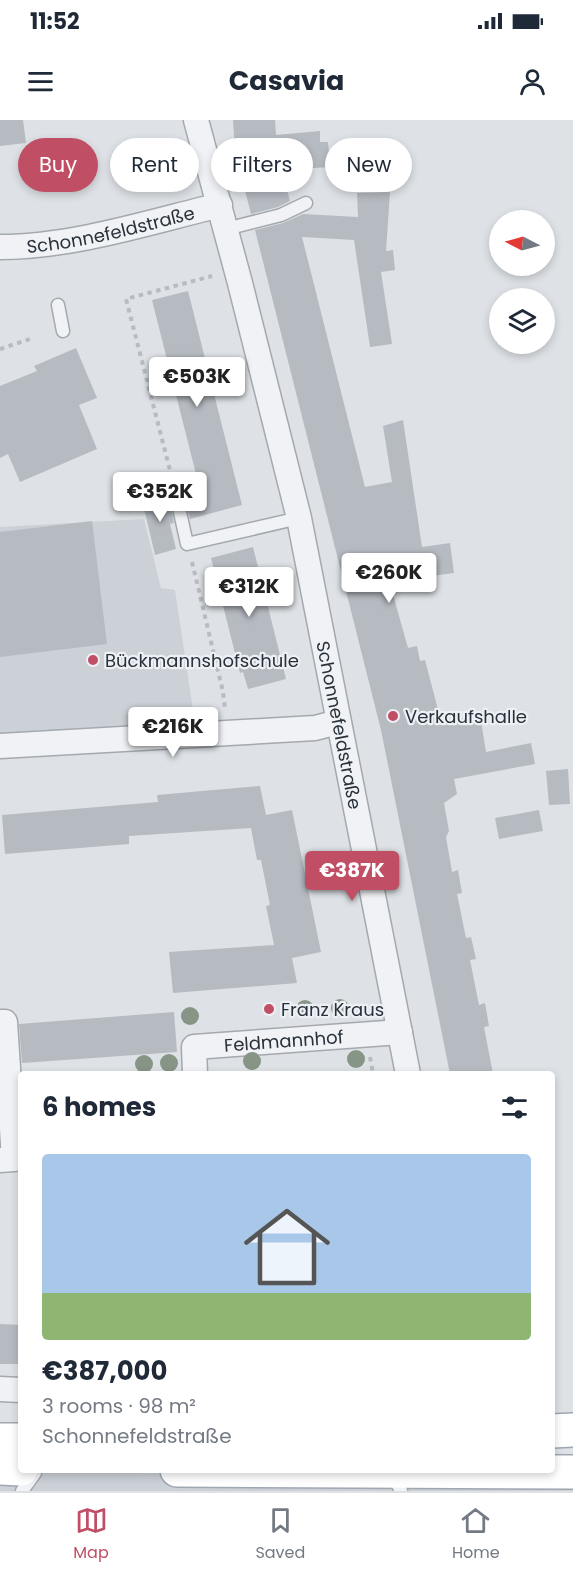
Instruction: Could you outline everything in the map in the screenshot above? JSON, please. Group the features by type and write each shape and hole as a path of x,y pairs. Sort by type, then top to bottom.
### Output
{"main road":[{"path":"555,1431 573,1430"},
{"path":"0,1440 18,1440"},
{"path":"0,1468 18,1469"},
{"path":"555,1472 573,1472"},
{"path":"237,1473 396,1481 459,1474 516,1473"}],"street":[{"name":"Schonnefeldstraße","path":"196,120 220,205 299,518 407,1071"},
{"name":"Schonnefeldstraße","path":"0,247 25,246 100,234 220,205"},
{"path":"0,746 315,728 338,722"},
{"path":"0,1022 5,1022 15,1090 14,1159 0,1161"},
{"name":"Feldmannhof","path":"195,1071 194,1047 399,1032"},
{"path":"0,1389 18,1390"}],"lane":[{"path":"226,229 281,215 306,203"},
{"path":"58,305 63,331"},
{"path":"176,494 187,544 299,518"},
{"path":"22,1491 35,1473"}],"path":[{"path":"176,494 126,299 236,269"},
{"path":"0,349 30,339"},
{"path":"187,544 223,692 229,734"}],"shaded area":[{"name":"Bückmannshofschule","path":"144,519 161,588 175,590 196,730 0,741 0,527"},
{"path":"0,1472 391,1475 573,1473 573,1491 0,1491"}],"building":[{"path":"0,120 23,120 25,138 18,138 18,144 0,146"},
{"path":"233,120 275,120 276,135 320,131 320,142 325,142 325,167 313,168 313,138 234,138"},
{"path":"245,192 288,192 290,201 278,207 251,214"},
{"path":"390,192 386,251 393,250 395,270 381,272 392,344 370,347 354,240 302,237 365,487 392,482 383,426 403,420 422,547 450,543 454,573 423,577 424,586 392,591 408,648 417,646 420,661 425,660 441,721 480,715 486,752 531,743 535,764 454,779 457,794 444,803 449,831 446,837 452,872 458,870 462,893 457,894 466,938 471,937 476,959 470,960 479,1005 485,1003 489,1026 484,1027 492,1071 449,1071 381,730 255,230 283,223 303,214 358,217 357,193"},
{"path":"188,291 242,505 190,519 183,490 199,486 152,300"},
{"path":"76,348 97,398 79,405 97,449 20,482 8,454 0,458 0,386 37,371 34,366"},
{"path":"168,493 174,523 170,524 176,549 155,555 142,500"},
{"path":"92,521 107,644 0,657 0,532"},
{"path":"253,547 286,679 248,689 243,672 240,673 211,558"},
{"path":"568,769 570,804 549,805 546,771"},
{"path":"260,786 266,815 292,810 321,952 292,958 297,983 173,993 169,952 274,945 266,906 270,905 261,860 257,860 251,828 129,836 129,844 5,854 2,815 158,802 157,795"},
{"path":"539,810 543,831 499,839 495,818"},
{"path":"174,1012 177,1052 22,1063 19,1024"},
{"path":"0,1324 18,1325 18,1364 0,1364"}],"place":[{"name":"Bückmannshofschule","path":"93,660"},
{"name":"Verkaufshalle","path":"393,716"},
{"name":"Franz Kraus","path":"269,1009"}]}
